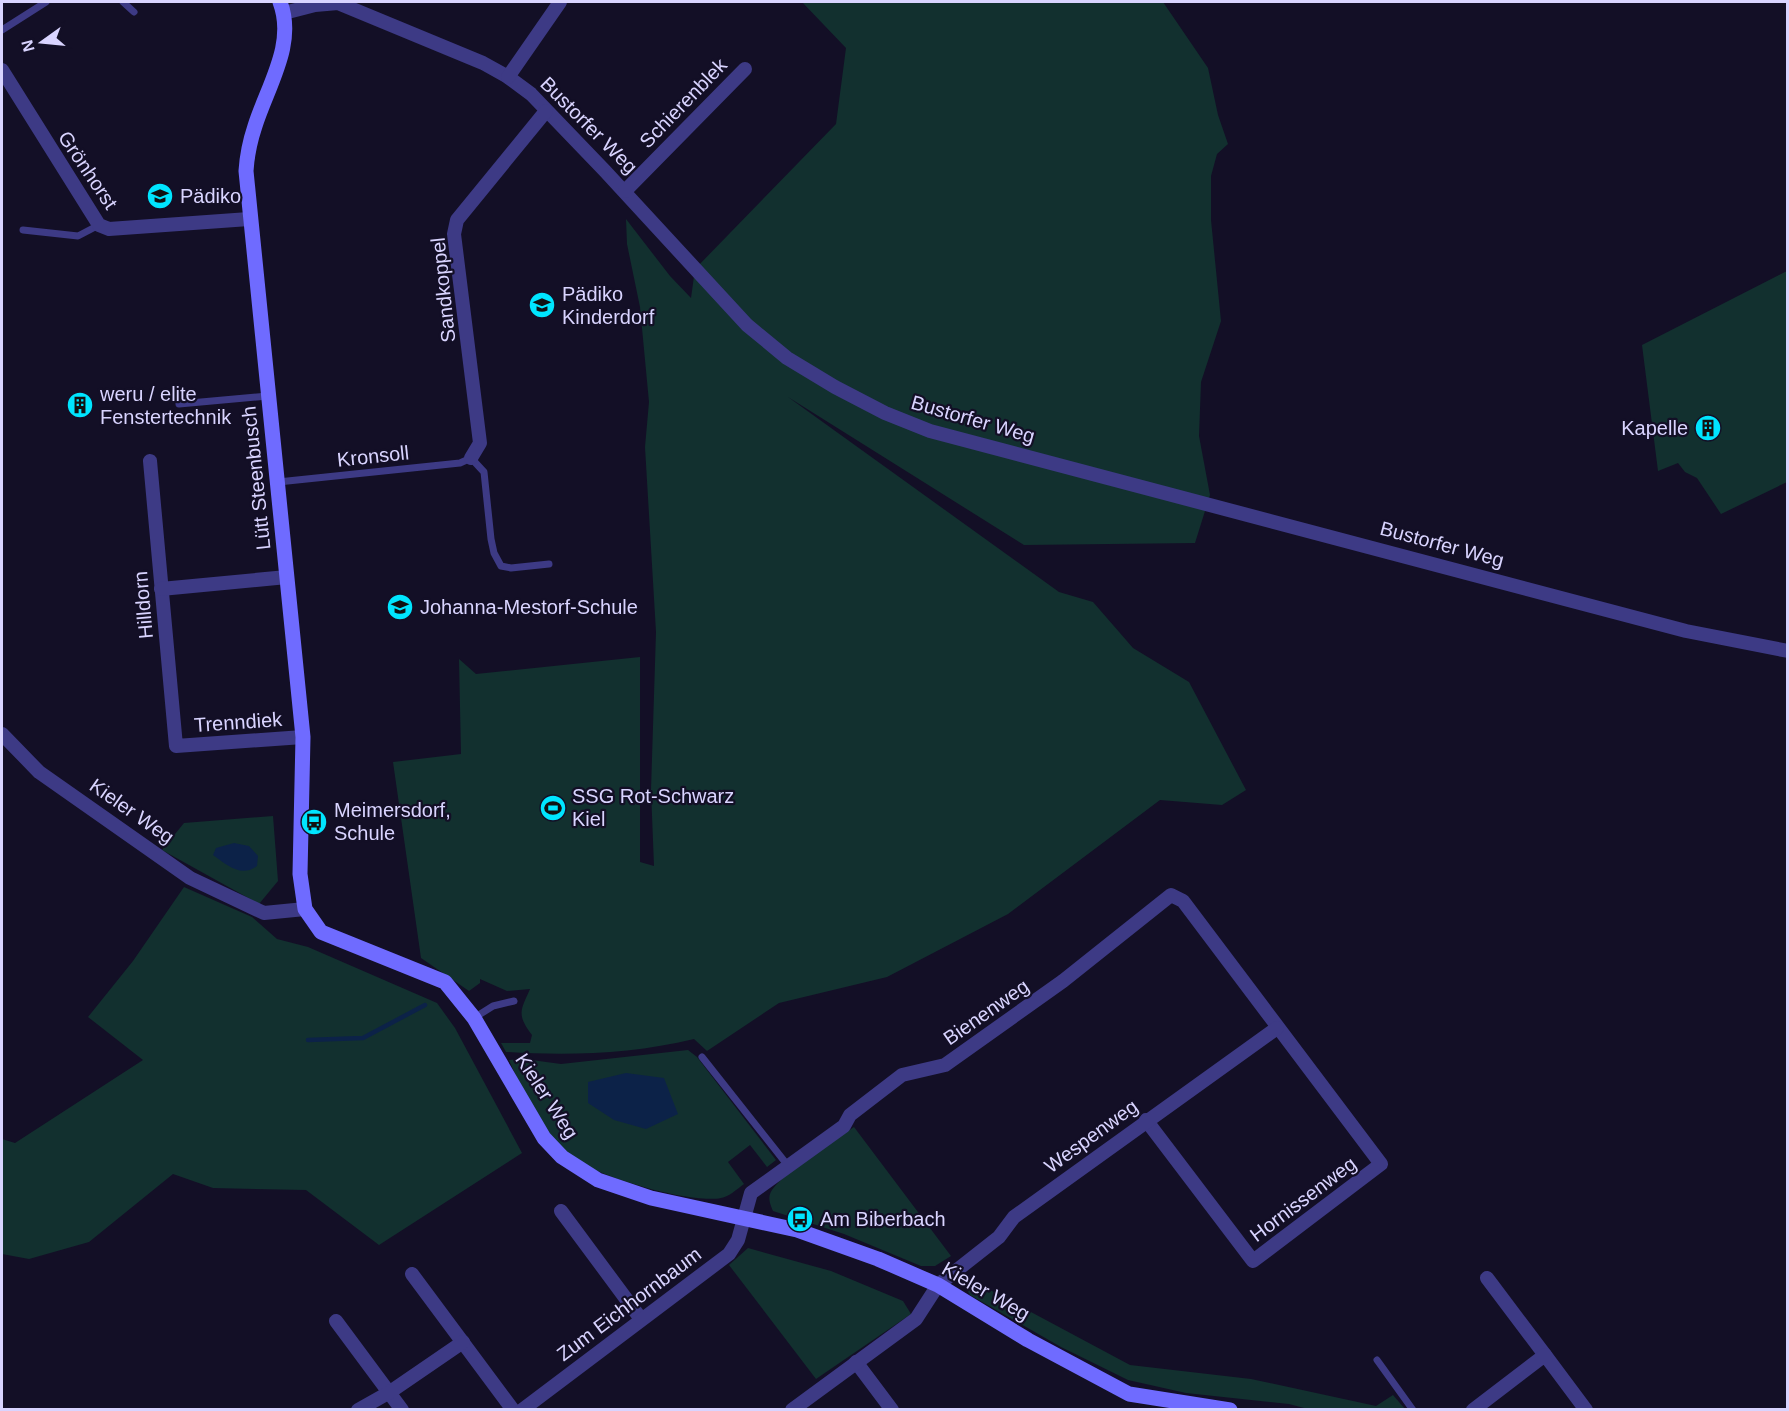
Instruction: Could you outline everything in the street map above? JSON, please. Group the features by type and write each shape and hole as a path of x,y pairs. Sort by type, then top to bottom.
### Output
{"street":[{"path":"508,77 560,2"},
{"name":"Bustorfer Weg","path":"282,7 338,3 363,6 508,77 531,94 625,191 747,325 787,358 885,413 930,431 1686,631 1788,651"},
{"name":"Lütt Steenbusch","path":"282,7 286,31 282,53 248,146 246,171 249,219 303,737 300,873 305,909"},
{"name":"Schierenblek","path":"625,191 745,69"},
{"name":"Grönhorst","path":"2,70 99,225 109,229 249,219"},
{"name":"Sandkoppel","path":"471,458 480,443 454,234 458,220 546,111"},
{"name":"Hilldorn","path":"150,461 176,746"},
{"path":"161,589 287,577"},
{"name":"Kieler Weg","path":"2,734 39,772 190,878 264,913 305,909 321,932 445,982 474,1018 535,1124 562,1157 598,1180 651,1198 808,1233 878,1259 938,1285 1028,1340 1129,1394 1230,1410"},
{"name":"Trenndiek","path":"176,746 303,737"},
{"name":"Bienenweg","path":"744,1218 751,1193 844,1126 850,1116 902,1075 945,1065 1063,981 1171,895 1183,901 1277,1028"},
{"name":"Hornissenweg","path":"1146,1120 1252,1261 1381,1164 1277,1028"},
{"name":"Wespenweg","path":"938,1285 999,1237 1014,1217 1277,1028"},
{"path":"561,1211 641,1319"},
{"name":"Zum Eichhornbaum","path":"522,1410 729,1254 738,1240 744,1218"},
{"path":"411,1274 513,1410"},
{"path":"1487,1278 1586,1410"},
{"path":"792,1410 916,1319 938,1285"},
{"path":"336,1321 402,1410"},
{"path":"358,1410 390,1392 463,1342"},
{"path":"1473,1410 1545,1355"},
{"path":"856,1362 892,1410"}],"lane":[{"path":"2,30 46,2"},
{"path":"123,2 134,12"},
{"path":"23,230 78,236 99,225"},
{"path":"179,405 268,396"},
{"path":"471,458 484,472 491,539 494,553 501,566 511,568 549,564"},
{"name":"Kronsoll","path":"278,482 460,463 471,458"},
{"path":"474,1018 493,1006 513,1001"},
{"path":"702,1057 789,1167"},
{"path":"1377,1360 1413,1410"}],"green space":[{"path":"802,2 1163,2 1208,68 1218,115 1228,144 1217,154 1211,176 1211,220 1221,321 1201,382 1199,436 1210,495 1195,543 1024,545 788,397 1059,592 1093,602 1133,648 1189,682 1246,790 1222,805 1160,800 1008,914 887,977 779,1003 707,1051 694,1039 647,1048 600,1053 506,1052 501,1043 530,1043 532,1035 524,1022 522,1012 530,989 507,991 480,979 480,983 469,991 421,958 393,762 461,754 459,659 476,674 640,657 640,862 654,866 651,790 656,632 645,447 649,402 640,307 627,244 626,219 670,276 691,298 695,269 836,124 846,48"},
{"path":"1787,271 1787,482 1721,514 1697,478 1685,472 1678,463 1658,471 1642,345"},
{"path":"273,816 278,881 259,904 162,850 184,823"},
{"path":"184,887 252,917 277,939 308,947 437,1003 455,1028 522,1153 379,1245 306,1190 213,1188 173,1174 89,1242 29,1259 2,1254 2,1139 15,1143 143,1060 88,1017 133,961"},
{"path":"688,1050 697,1057 776,1160 767,1167 750,1145 728,1162 744,1184 724,1197 707,1199 668,1193 623,1181 573,1158 552,1138 535,1114 509,1060 524,1059 561,1064"},
{"path":"854,1127 951,1256 935,1266 921,1266 844,1234 773,1211 770,1195 779,1182 799,1165"},
{"path":"748,1248 831,1271 903,1301 911,1314 816,1379 729,1265"},
{"path":"964,1276 1130,1365 1251,1379 1376,1406 1393,1395 1405,1409 1308,1409 1289,1404 1186,1393 1128,1380 1061,1347 970,1295 964,1285"}],"water":[{"path":"234,843 249,846 258,856 257,866 245,871 234,869 213,855 216,848"},
{"path":"626,1073 664,1078 678,1114 646,1129 614,1120 588,1103 588,1082"}],"waterway":[{"path":"308,1040 363,1038 425,1005"}],"place":[{"name":"Pädiko","path":"160,196"},
{"name":"Pädiko Kinderdorf","path":"542,305"},
{"name":"weru / elite Fenstertechnik","path":"80,405"},
{"name":"Kapelle","path":"1708,428"},
{"name":"Johanna-Mestorf-Schule","path":"400,607"},
{"name":"SSG Rot-Schwarz Kiel","path":"553,808"},
{"name":"Meimersdorf, Schule","path":"314,822"},
{"name":"Am Biberbach","path":"800,1219"}]}
